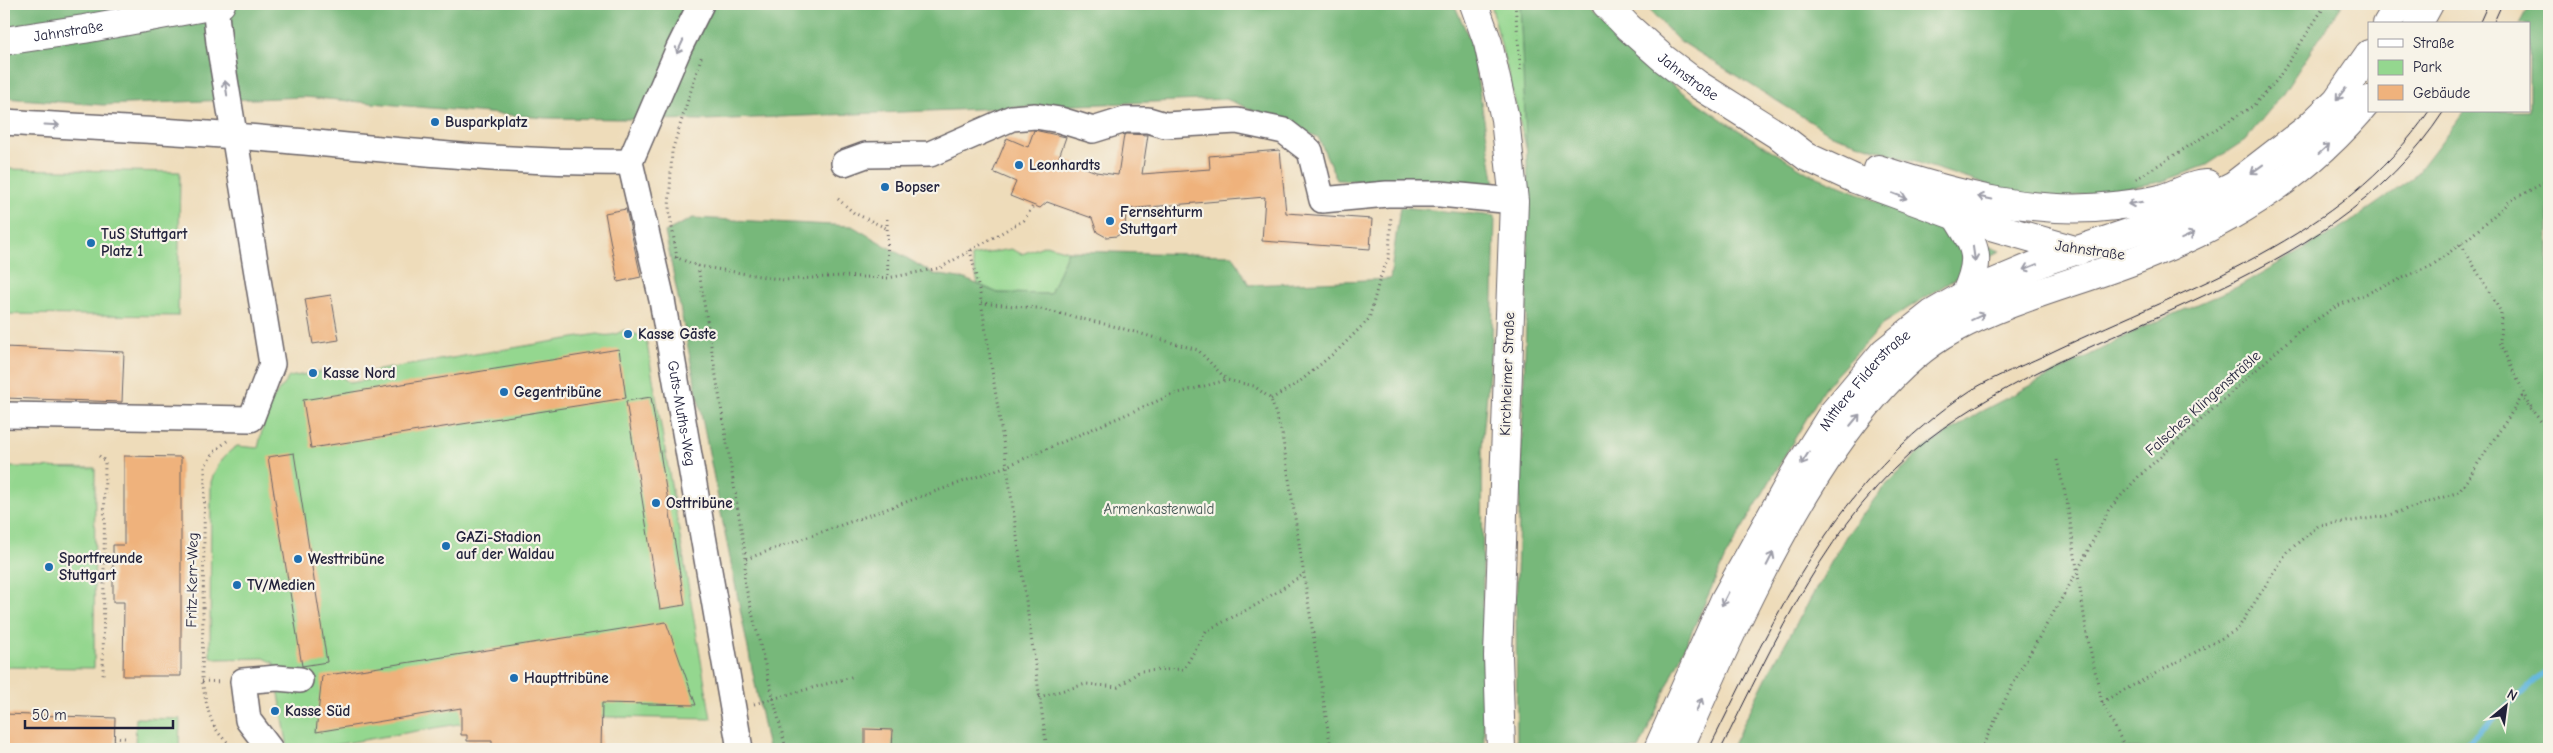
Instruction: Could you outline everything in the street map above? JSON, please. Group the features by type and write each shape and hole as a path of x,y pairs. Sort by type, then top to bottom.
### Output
{"main road":[{"name":"Jahnstraße","path":"4,41 84,29 218,4"},
{"name":"Kirchheimer Straße","path":"1474,4 1488,43 1505,119 1514,201 1498,656 1501,749"},
{"name":"Jahnstraße","path":"1606,4 1628,27 1684,74 1752,121 1781,137 1807,157 1855,178 1956,216 2076,251 2144,257 2236,214 2284,182 2332,142 2368,101"},
{"path":"2388,22 2399,4"},
{"path":"2419,22 2429,4"},
{"path":"2234,185 2308,128 2337,100 2368,55"},
{"name":"Jahnstraße","path":"1781,137 1819,147 1861,164 1924,184 2033,208 2067,209 2113,206 2160,199 2203,184 2234,185"},
{"name":"Mittlere Filderstraße","path":"1658,749 1725,599 1794,475 1833,413 1884,352 1932,314 1965,294 2048,260 2158,223 2234,185"},
{"path":"1956,216 1973,243 1976,266 1965,294"},
{"name":"Mittlere Filderstraße","path":"1679,749 1747,604 1783,534 1850,426 1898,369 1950,330 2004,305 2144,257"}],"street":[{"path":"4,415 251,419 272,364 219,43 218,4"},
{"path":"4,122 234,136 358,148 574,162 630,162 679,48 701,4"},
{"path":"844,162 866,154 930,154 1012,118 1035,116 1060,120 1093,130 1125,120 1148,120 1164,125 1238,121 1284,131 1310,151 1322,200 1393,194 1440,194 1514,201"},
{"name":"Guts-Muths-Weg","path":"630,162 662,300 740,749"},
{"path":"270,749 248,720 243,681 277,678 300,680"}],"path":[{"path":"702,53 672,151 669,209 677,258 698,266 784,280 841,276 888,278 940,268 1024,220 1033,206"},
{"name":"Falsches Klingensträßle","path":"1980,749 2019,672 2076,572 2109,509 2173,444 2298,332 2337,306 2431,266 2461,244 2510,200 2549,180"},
{"path":"1270,399 1298,383 1333,355 1369,319 1380,278 1389,257 1393,194"},
{"path":"838,199 854,213 886,228"},
{"path":"887,219 888,278"},
{"path":"2461,244 2501,312 2500,344 2538,420"},
{"path":"970,250 981,303 1007,466 1047,749"},
{"path":"698,266 746,559 744,580 786,749"},
{"path":"981,303 1036,308 1117,327 1198,350 1227,380"},
{"path":"746,559 1007,466 1171,395 1227,380 1254,386 1270,399 1282,434 1331,749"},
{"path":"2102,702 2237,630 2287,552 2318,526 2386,516 2460,492 2522,397 2549,432"},
{"name":"Fritz-Kerr-Weg","path":"237,749 223,741 209,716 202,681 205,466 214,452 251,419"},
{"path":"99,456 105,460 103,675"},
{"path":"2057,460 2067,502 2076,572 2087,635 2102,702 2126,749"},
{"path":"1039,697 1086,684 1118,687 1140,672 1184,669 1206,631 1258,604 1304,574"},
{"path":"734,709 855,676"},
{"path":"202,681 221,682"},
{"path":"114,737 125,738 124,749"}],"green space":[{"path":"4,4 1454,4 1471,42 1495,185 1337,180 1318,137 1226,99 705,120 545,118 304,97 103,105 4,98"},
{"path":"1491,4 1520,4 1527,151"},
{"path":"1520,4 1586,4 1647,67 1727,123 1808,173 2000,251 1884,323 1825,387 1725,558 1639,749 1517,749 1516,601 1527,298 1528,184"},
{"path":"1644,4 2342,4 2282,95 2245,140 2207,165 2161,182 2040,202 1832,135 1677,39"},
{"path":"2530,4 2549,4 2549,749 1731,749 1769,672 1846,536 1883,488 1922,450 1978,413 2140,329 2237,287 2349,223 2413,178 2464,112 2530,112 2530,22 2520,22"},
{"name":"TuS Stuttgart Platz 1","path":"4,169 180,172 178,316 4,314"},
{"name":"Armenkastenwald","path":"1400,207 1495,216 1492,339 1482,447 1484,749 768,749 665,232 693,218 852,226 934,274 965,279 998,293 1050,294 1068,251 1233,255 1249,285 1390,279"},
{"path":"1046,245 1068,251 1050,294 998,293 978,284 971,256 1011,249 1022,254"},
{"name":"GAZi-Stadion auf der Waldau","path":"624,330 646,338 711,719 512,715 310,749 288,749 274,663 264,658 216,659 210,656 211,482 215,471 224,457 237,446 258,448 268,405 289,377 332,370 350,383 368,380 373,371 598,334 611,335"},
{"name":"Sportfreunde Stuttgart","path":"4,467 95,468 94,668 4,667"},
{"path":"136,718 180,719 179,749 135,749"}],"building":[{"path":"1034,130 1066,137 1059,157 1096,172 1118,175 1124,135 1127,134 1148,135 1142,174 1210,169 1209,156 1280,150 1286,213 1372,219 1370,249 1262,241 1265,197 1126,209 1125,230 1117,236 1106,237 1097,232 1092,218 1047,202 1040,208 1010,196 1016,182 993,172 1007,138 1028,147"},
{"path":"626,209 641,277 618,282 605,213"},
{"path":"331,295 339,340 313,344 305,299"},
{"path":"4,347 124,352 122,402 4,398"},
{"path":"619,349 626,398 311,448 303,400"},
{"name":"Osttribüne","path":"651,397 685,605 660,609 626,401"},
{"name":"Westtribüne","path":"294,453 327,662 302,666 268,457"},
{"path":"124,456 181,457 181,676 123,676 124,602 113,602 113,545 124,545"},
{"name":"Haupttribüne","path":"666,622 696,705 602,703 601,749 492,749 492,741 467,741 467,735 461,735 461,708 316,732 322,676"},
{"path":"4,714 115,718 114,749 4,749"},
{"path":"865,729 893,730 892,748 865,749"}],"waterway":[{"path":"2461,749 2549,668"}],"tram line":[{"path":"2480,22 2488,4"},
{"path":"2494,22 2502,4"},
{"path":"1709,749 1760,647 1815,551 1847,507 1882,465 1923,426 1980,385 2210,280 2260,255 2308,226 2353,193 2393,155 2428,112"},
{"path":"1721,749 1784,624 1834,542 1862,505 1893,470 1927,440 1991,397 2060,361 2271,262 2336,221 2395,172 2443,112"}],"place":[{"name":"Busparkplatz","path":"435,122"},
{"name":"Leonhardts","path":"1019,165"},
{"name":"Bopser","path":"885,187"},
{"name":"Fernsehturm Stuttgart","path":"1110,221"},
{"name":"TuS Stuttgart Platz 1","path":"91,243"},
{"name":"Kasse Gäste","path":"628,334"},
{"name":"Kasse Nord","path":"313,373"},
{"name":"Gegentribüne","path":"504,392"},
{"name":"Osttribüne","path":"656,503"},
{"name":"GAZi-Stadion auf der Waldau","path":"446,546"},
{"name":"Westtribüne","path":"298,559"},
{"name":"Sportfreunde Stuttgart","path":"49,567"},
{"name":"TV/Medien","path":"237,585"},
{"name":"Haupttribüne","path":"514,678"},
{"name":"Kasse Süd","path":"275,711"}]}
